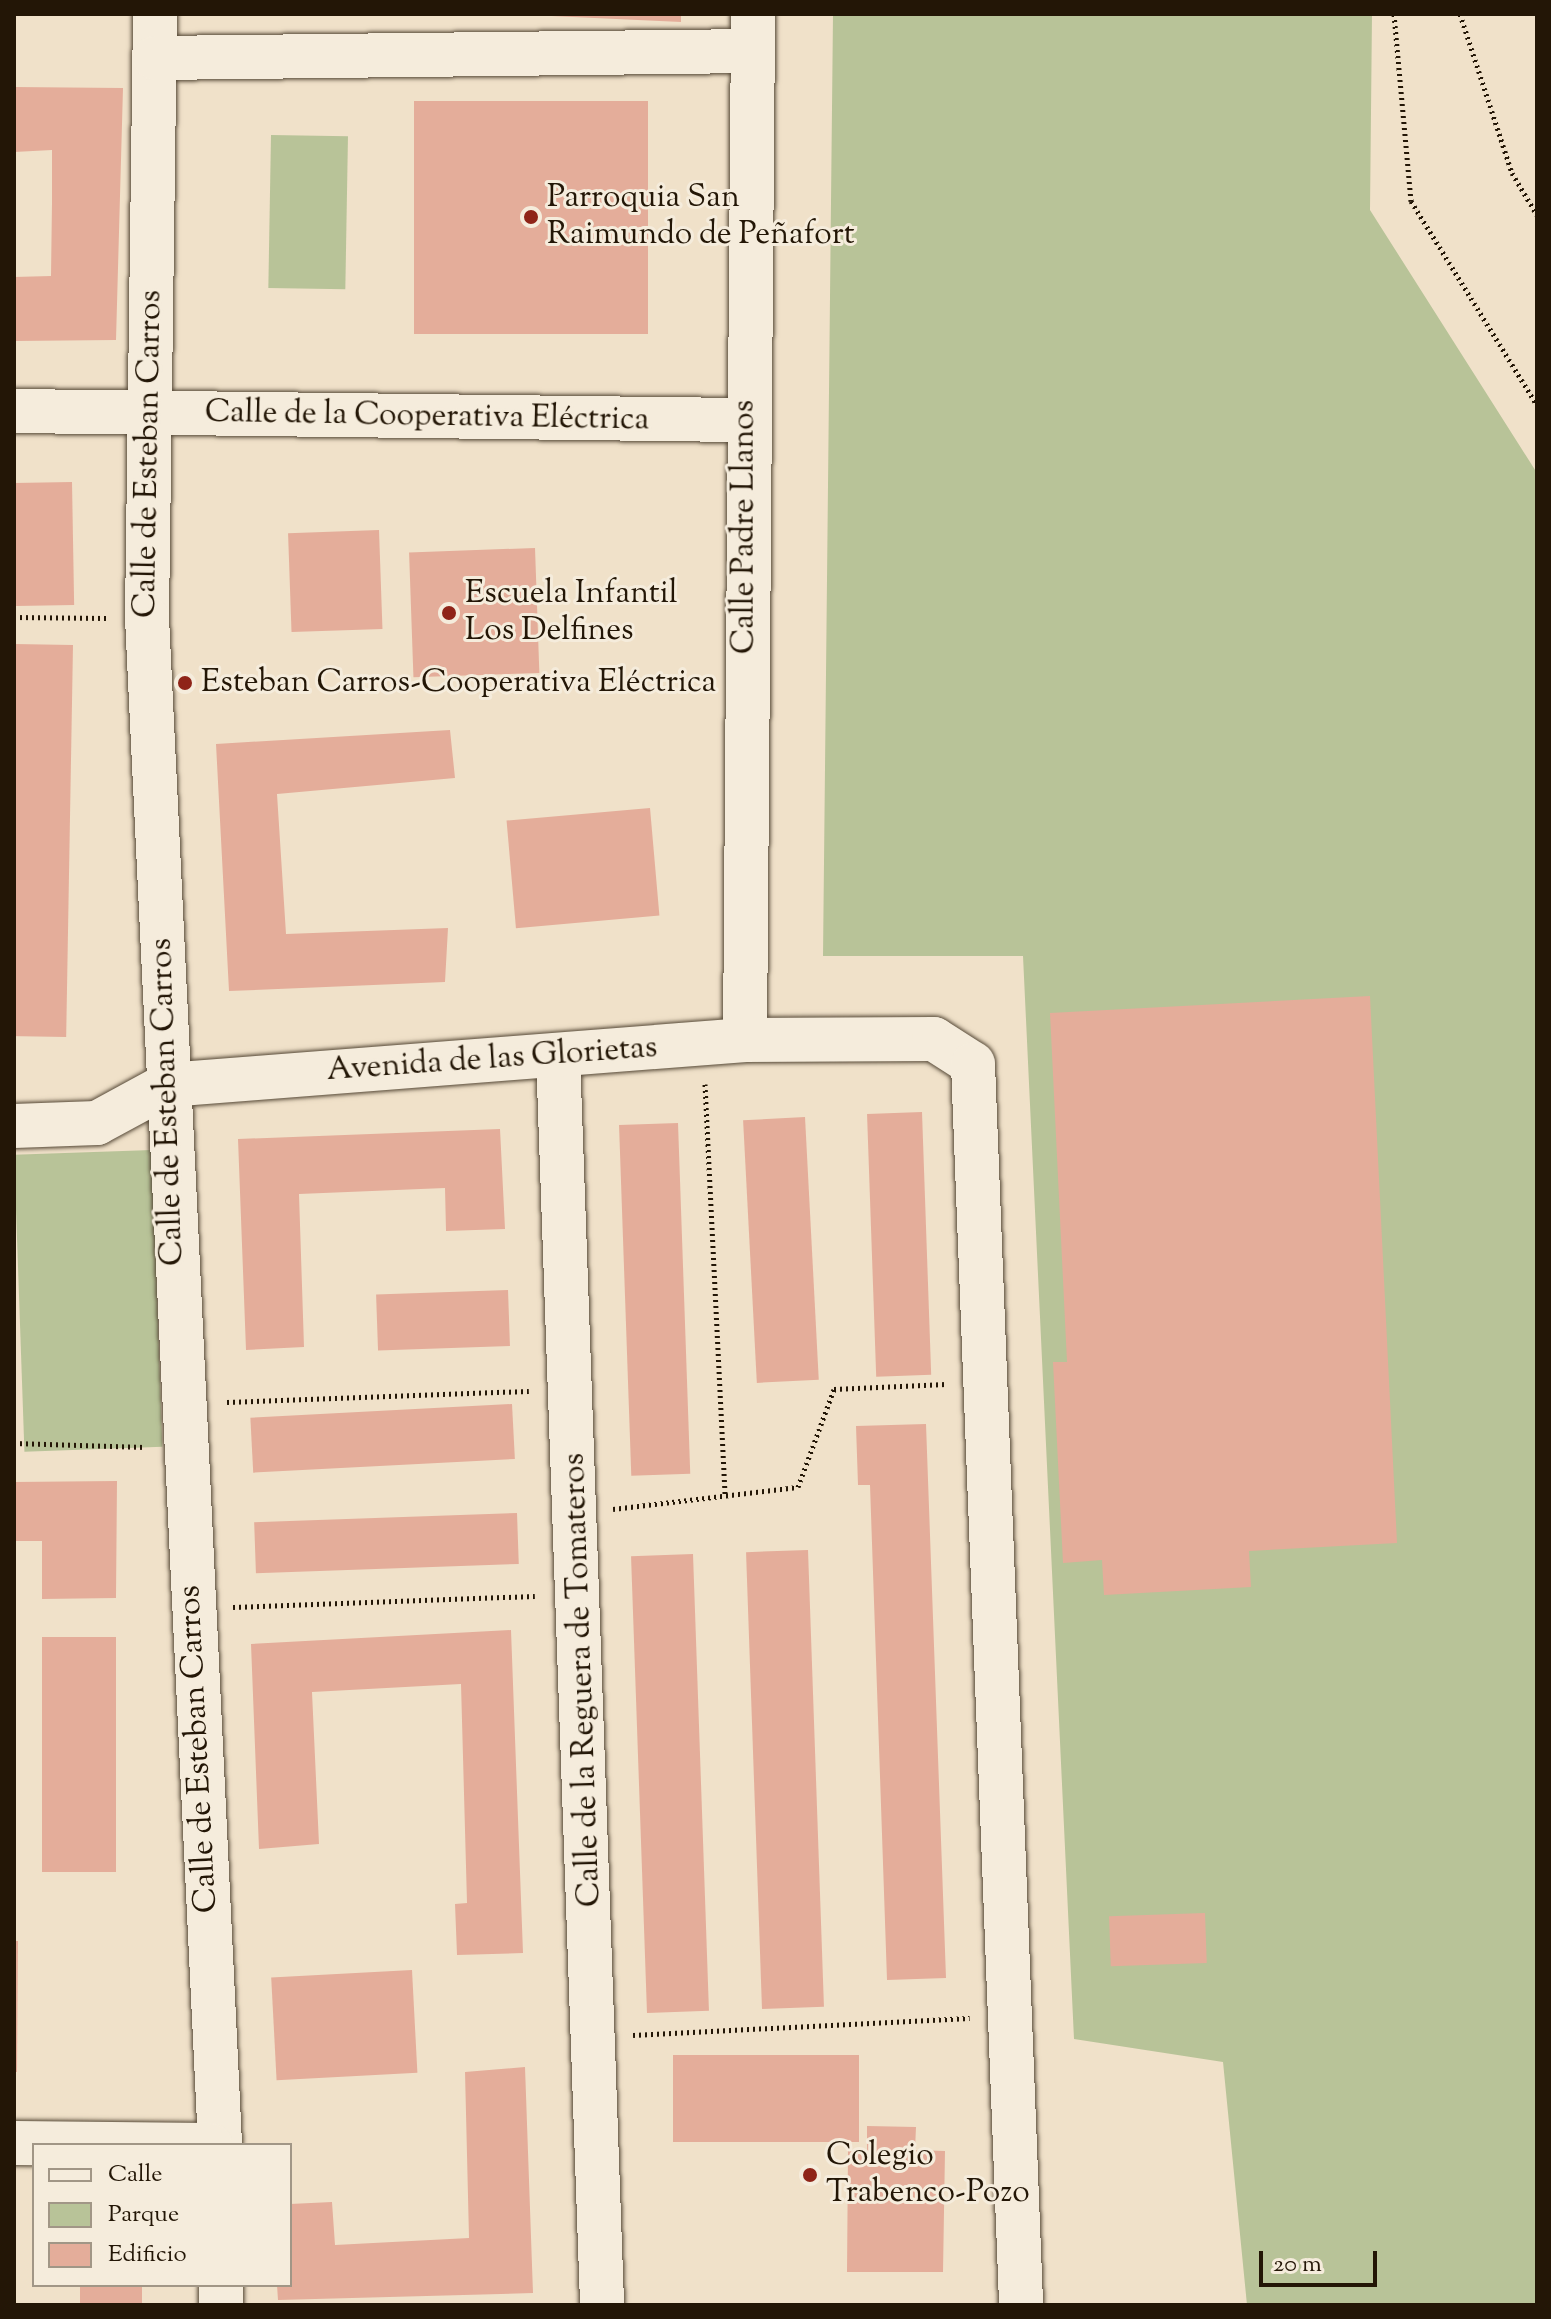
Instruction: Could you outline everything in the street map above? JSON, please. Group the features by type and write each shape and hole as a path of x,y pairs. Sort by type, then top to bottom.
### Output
{"street":[{"name":"Calle de Esteban Carros","path":"155,14 147,618 183,1424 220,2143"},
{"path":"155,58 753,32"},
{"name":"Calle Padre Llanos","path":"724,1041 745,420 753,32"},
{"name":"Calle de la Cooperativa Eléctrica","path":"14,411 745,420"},
{"name":"Avenida de las Glorietas","path":"14,1126 97,1123 167,1085 724,1041 934,1039 973,1064 991,1382"},
{"name":"Calle de la Reguera de Tomateros","path":"558,1055 580,1513 592,2037 602,2305"},
{"path":"991,1382 1008,2016 1021,2305"}],"path":[{"path":"1394,14 1411,201 1537,405"},
{"path":"1460,14 1512,173 1537,215"},
{"path":"14,617 147,618"},
{"path":"724,1041 725,1496"},
{"path":"580,1513 798,1487 834,1389 991,1382"},
{"path":"14,1443 183,1424 574,1389"},
{"path":"192,1609 582,1594"},
{"path":"592,2037 1008,2016"}],"green space":[{"path":"833,14 1372,14 1370,210 1537,473 1537,2305 1247,2305 1223,2062 1074,2039 1023,956 823,956"},
{"path":"271,135 348,136 345,289 268,288"},
{"path":"152,1150 162,1447 24,1452 14,1155"}],"building":[{"path":"506,14 681,14 681,22"},
{"path":"14,87 123,88 116,340 14,341 14,277 51,276 52,150 14,152"},
{"name":"Parroquia San Raimundo de Peñafort","path":"414,101 648,101 648,334 414,334"},
{"path":"72,482 74,605 16,606 14,483"},
{"path":"379,530 382,629 292,632 288,533"},
{"path":"535,548 539,673 413,677 409,552"},
{"path":"14,644 73,645 66,1037 14,1036"},
{"path":"450,730 455,778 277,794 286,934 448,928 445,982 229,991 216,744"},
{"path":"650,808 659,916 516,928 507,821"},
{"path":"1370,996 1397,1543 1249,1551 1251,1587 1104,1595 1102,1560 1063,1563 1053,1362 1067,1362 1050,1013"},
{"path":"922,1112 931,1375 876,1377 867,1114"},
{"path":"805,1117 819,1380 757,1383 743,1120"},
{"path":"678,1123 690,1474 631,1476 619,1125"},
{"path":"500,1129 505,1229 446,1231 445,1188 299,1194 304,1347 246,1350 238,1139"},
{"path":"508,1290 510,1346 378,1351 376,1295"},
{"path":"512,1404 515,1459 253,1473 250,1418"},
{"path":"926,1424 946,1978 887,1980 870,1485 858,1485 856,1426"},
{"path":"117,1481 116,1598 42,1599 42,1541 14,1541 14,1482"},
{"path":"517,1513 519,1564 256,1573 254,1522"},
{"path":"808,1550 824,2007 762,2009 746,1552"},
{"path":"693,1554 709,2011 647,2013 631,1556"},
{"path":"511,1630 523,1953 457,1955 455,1904 467,1903 461,1684 312,1692 319,1844 259,1849 251,1644"},
{"path":"42,1637 116,1637 116,1872 42,1872"},
{"path":"1205,1913 1207,1963 1111,1966 1109,1916"},
{"path":"14,1941 18,1941 17,2072 14,2072"},
{"path":"412,1970 417,2073 277,2080 271,1977"},
{"path":"673,2055 859,2055 859,2142 673,2142"},
{"path":"525,2067 533,2293 278,2300 277,2287 292,2287 292,2204 332,2202 335,2245 469,2238 465,2072"},
{"path":"867,2126 916,2127 915,2150 945,2151 943,2272 847,2272 848,2151 867,2151"},
{"path":"80,2287 142,2287 142,2305 80,2305"}],"place":[{"name":"Parroquia San Raimundo de Peñafort","path":"531,217"},
{"name":"Escuela Infantil Los Delfines","path":"449,613"},
{"name":"Esteban Carros-Cooperativa Eléctrica","path":"185,683"},
{"name":"Colegio Trabenco-Pozo","path":"810,2175"}]}
